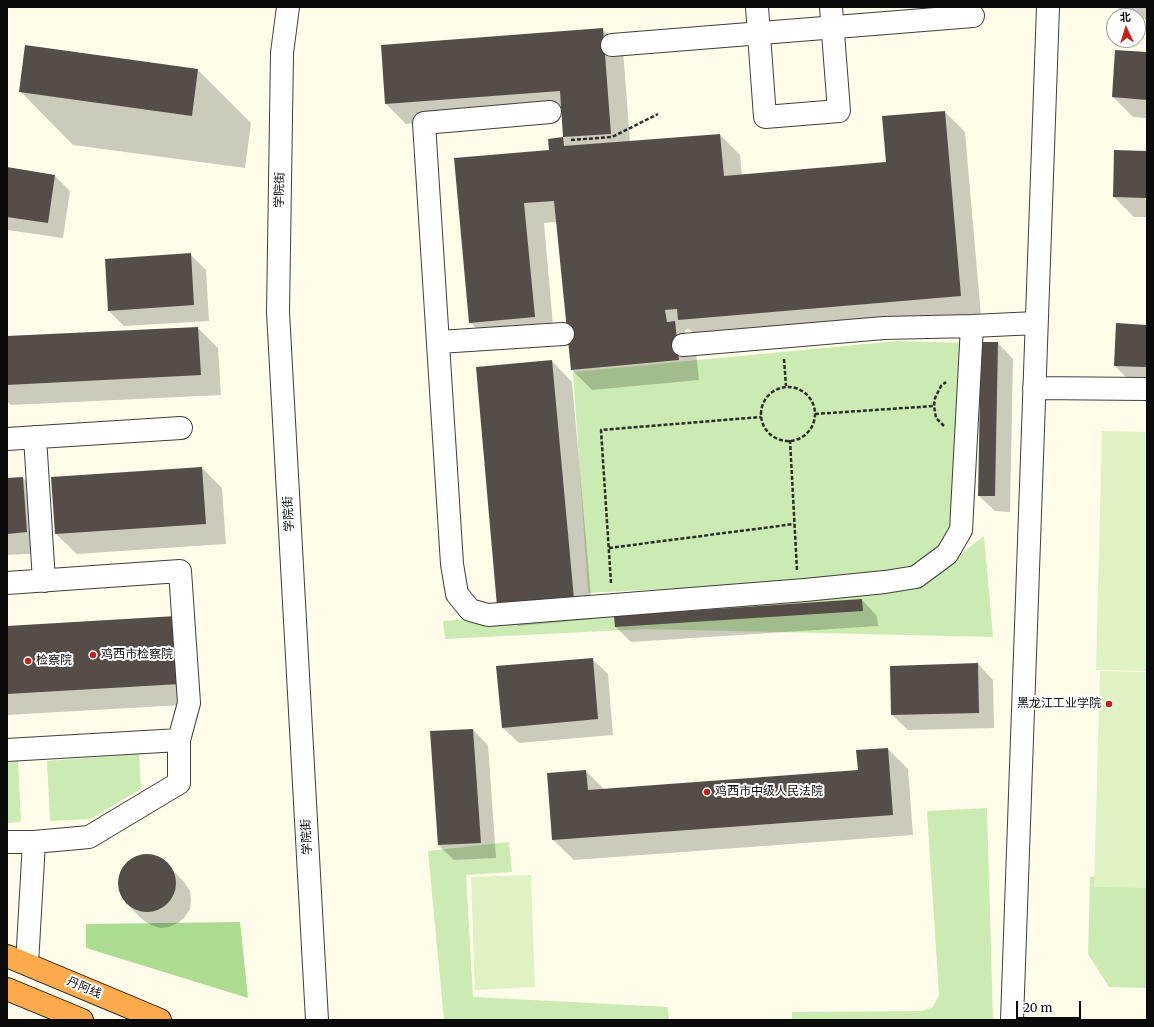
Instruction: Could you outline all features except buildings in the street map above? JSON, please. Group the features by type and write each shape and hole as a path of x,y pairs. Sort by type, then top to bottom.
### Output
{"highway":[{"name":"丹阿线","path":"7,956 160,1020"},
{"path":"7,989 82,1020"}],"street":[{"name":"学院街","path":"288,7 282,54 278,312 317,1020"},
{"path":"757,7 765,117 839,111 832,17"},
{"path":"1012,1020 1048,7"},
{"path":"612,45 759,34 832,17 973,16"},
{"path":"550,112 424,123 452,564 457,594 470,610 488,615 798,591 885,582 916,577 947,554 961,530 972,326"},
{"path":"683,345 884,328 1036,323"},
{"path":"439,342 564,334"},
{"path":"1034,388 1147,390"},
{"path":"7,439 181,428"},
{"path":"34,437 44,581"},
{"path":"7,584 180,571 189,702 179,740 179,783 89,837 34,842 7,842"},
{"path":"7,750 179,740"},
{"path":"27,964 34,842"}],"path":[{"path":"571,140 612,137 658,114"},
{"path":"782,336 786,386"},
{"path":"786,386 795,387 810,397 814,405 815,414 814,422 810,431 803,437 785,441 776,438 769,433 764,426 761,417 761,409 764,400 770,393 778,388 786,386"},
{"path":"815,414 934,406"},
{"path":"613,605 601,430 761,417"},
{"path":"790,440 798,591"},
{"path":"609,548 794,524"}],"green space":[{"path":"897,341 964,343 960,521 942,552 915,572 878,578 588,593 573,372"},
{"path":"1102,431 1147,432 1147,671 1096,670"},
{"path":"984,536 993,637 645,629 445,639 443,621 921,585"},
{"path":"1100,671 1147,672 1147,888 1094,887"},
{"path":"139,754 141,789 90,819 50,821 47,761"},
{"path":"18,761 21,822 7,823 7,762"},
{"path":"987,808 993,1020 792,1020 792,1012 922,1011 933,1007 939,995 927,811"},
{"path":"509,842 512,872 466,875 473,997 668,1007 669,1020 444,1020 428,851"},
{"path":"531,875 535,987 475,990 471,877"},
{"path":"1090,877 1147,878 1147,988 1109,987 1088,954"},
{"path":"240,922 248,998 86,948 86,924"}],"place":[{"name":"鸡西市检察院","path":"93,655"},
{"name":"检察院","path":"28,661"},
{"name":"黑龙江工业学院","path":"1109,704"},
{"name":"鸡西市中级人民法院","path":"707,792"}]}
